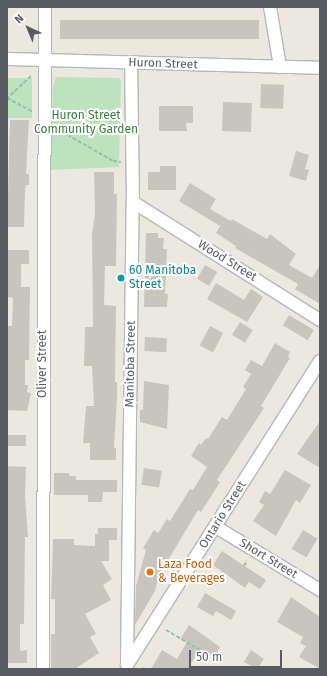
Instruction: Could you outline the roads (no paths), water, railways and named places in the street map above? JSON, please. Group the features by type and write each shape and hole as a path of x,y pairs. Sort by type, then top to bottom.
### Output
{"street":[{"name":"Oliver Street","path":"43,669 45,7"},
{"path":"270,7 280,67"},
{"name":"Huron Street","path":"7,59 320,68"},
{"name":"Manitoba Street","path":"123,667 133,202 131,63"},
{"name":"Wood Street","path":"133,202 320,320"},
{"name":"Ontario Street","path":"123,667 216,527 320,361"},
{"name":"Short Street","path":"216,527 320,590"}],"place":[{"name":"60 Manitoba Street","path":"121,278"},
{"name":"Laza Food & Beverages","path":"150,572"}],"park label":[{"name":"Huron Street Community Garden","path":"86,123"}]}
